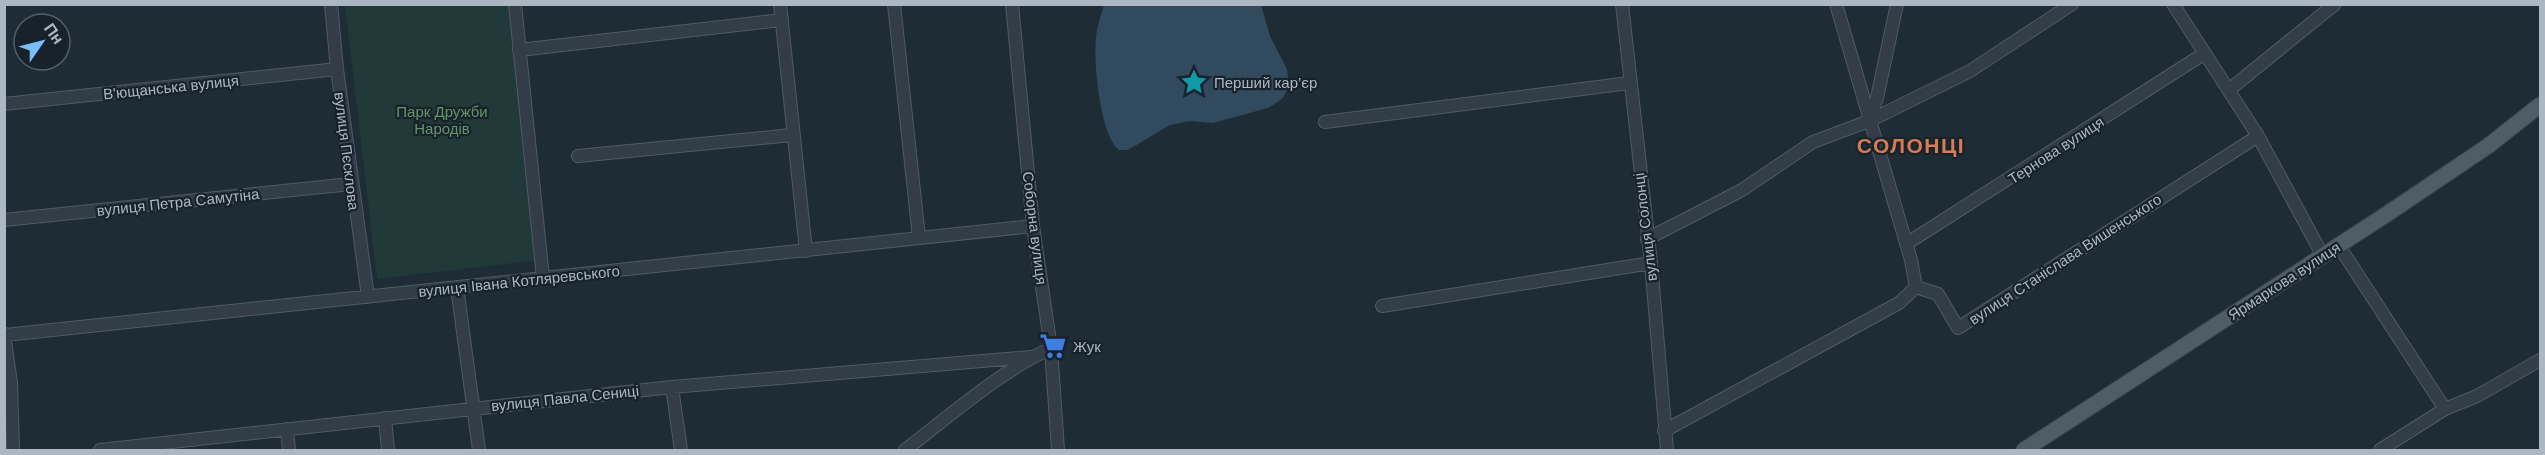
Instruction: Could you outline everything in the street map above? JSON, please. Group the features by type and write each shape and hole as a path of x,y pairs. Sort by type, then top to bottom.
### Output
{"main road":[{"name":"Ярмаркова вулиця","path":"2024,450 2339,246 2494,142 2541,105"}],"street":[{"name":"вулиця Пєсклова","path":"331,4 336,69 368,297"},
{"path":"515,4 543,278"},
{"path":"780,4 806,251"},
{"path":"894,4 920,238"},
{"name":"Соборна вулиця","path":"1012,4 1034,226 1052,348 1058,450"},
{"name":"вулиця Солонці","path":"1622,4 1629,83 1651,263 1667,450"},
{"path":"1664,430 1899,303 1916,287 1906,244 1836,4"},
{"path":"1869,121 1879,89 1897,4"},
{"path":"1647,239 1742,190 1813,142 1869,121 1970,70 2014,44 2072,4"},
{"path":"2173,4 2258,136 2323,255"},
{"path":"2229,90 2335,4"},
{"path":"519,50 782,20"},
{"name":"Тернова вулиця","path":"1906,244 2205,53"},
{"name":"В'ющанська вулиця","path":"4,104 336,69"},
{"path":"1324,122 1629,83"},
{"path":"578,156 792,135"},
{"name":"вулиця Станіслава Вишенського","path":"1916,287 1938,294 1958,328 2258,136"},
{"name":"вулиця Петра Самутіна","path":"4,220 351,184"},
{"name":"вулиця Івана Котляревського","path":"5,334 1034,226"},
{"path":"2339,246 2445,409"},
{"path":"1382,306 1651,263"},
{"path":"457,287 479,450"},
{"path":"5,334 13,450"},
{"path":"905,450 1031,357 1052,348"},
{"name":"вулиця Павла Сениці","path":"100,450 672,387 1031,357"},
{"path":"2380,450 2445,409 2477,396 2541,360"},
{"path":"672,387 681,450"},
{"path":"385,418 388,450"},
{"path":"287,429 289,450"}],"green space":[{"name":"Парк Дружби Народів","path":"345,5 513,5 541,260 377,279"}],"water":[{"name":"Перший кар’єр","path":"1104,5 1261,5 1270,36 1287,69 1289,87 1282,99 1268,108 1213,123 1189,121 1170,125 1128,150 1119,150 1112,142 1107,130 1097,79 1096,37"}],"place":[{"name":"Перший кар’єр","path":"1194,82"},
{"name":"Жук","path":"1053,346"}],"district":[{"name":"СОЛОНЦІ","path":"1911,145"}]}
